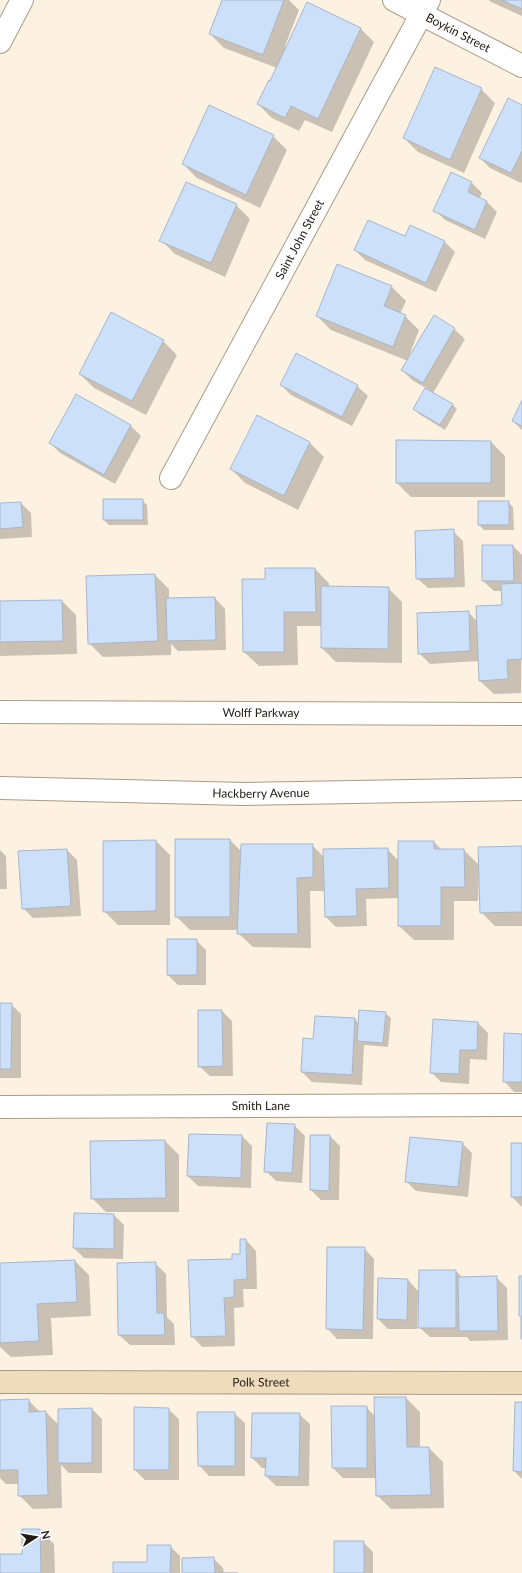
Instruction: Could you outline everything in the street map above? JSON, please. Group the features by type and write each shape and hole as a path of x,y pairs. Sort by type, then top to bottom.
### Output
{"street":[{"path":"0,42 22,0"},
{"name":"Boykin Street","path":"394,0 425,7 522,66"},
{"name":"Saint John Street","path":"170,478 425,7"},
{"name":"Wolff Parkway","path":"0,712 522,714"},
{"name":"Hackberry Avenue","path":"0,788 244,794 522,789"},
{"name":"Smith Lane","path":"0,1107 522,1105"},
{"name":"Polk Street","path":"0,1382 522,1383"}],"building":[{"path":"222,0 284,0 263,55 209,34"},
{"path":"502,0 522,0 522,9"},
{"path":"307,2 361,28 318,119 291,106 285,118 257,104 269,80 270,81"},
{"path":"435,67 482,88 450,160 403,138"},
{"path":"508,98 522,105 522,151 511,173 479,158"},
{"path":"209,105 274,135 246,195 182,164"},
{"path":"451,172 472,182 468,192 487,201 475,230 433,211"},
{"path":"186,182 237,204 211,263 159,241"},
{"path":"368,220 405,236 410,225 445,241 426,283 354,250"},
{"path":"337,264 392,286 384,306 406,315 393,347 316,316"},
{"path":"111,312 164,340 132,401 79,374"},
{"path":"434,315 455,328 423,383 401,370"},
{"path":"296,353 358,385 342,417 280,385"},
{"path":"425,388 453,404 440,425 413,409"},
{"path":"76,394 131,425 104,475 49,443"},
{"path":"522,400 522,426 512,421"},
{"path":"257,415 310,442 284,496 230,469"},
{"path":"396,440 491,441 491,483 396,483"},
{"path":"103,499 143,499 143,520 103,520"},
{"path":"478,501 509,501 509,525 478,525"},
{"path":"21,502 23,527 0,529 0,503"},
{"path":"454,529 455,578 416,579 415,531"},
{"path":"482,545 513,545 514,581 482,581"},
{"path":"265,568 315,568 316,612 284,612 284,652 243,652 242,579 265,579"},
{"path":"155,574 158,641 88,644 86,576"},
{"path":"522,583 522,659 507,660 508,679 479,681 476,606 502,605 501,584"},
{"path":"321,586 389,587 388,649 321,648"},
{"path":"215,597 216,640 167,641 166,598"},
{"path":"62,600 63,641 0,642 0,601"},
{"path":"469,611 470,651 418,654 417,613"},
{"path":"175,839 230,839 230,917 175,917"},
{"path":"156,840 156,911 103,912 103,841"},
{"path":"398,841 434,841 434,849 464,849 465,887 441,887 441,926 398,926"},
{"path":"241,844 313,844 313,877 297,878 298,934 237,934"},
{"path":"522,846 522,912 480,913 478,847"},
{"path":"388,848 389,888 356,889 357,916 325,917 323,849"},
{"path":"67,849 71,906 22,909 18,851"},
{"path":"167,939 197,939 197,975 167,975"},
{"path":"0,1003 12,1003 11,1069 0,1069"},
{"path":"198,1010 222,1010 223,1066 198,1067"},
{"path":"359,1010 386,1012 383,1043 357,1041"},
{"path":"315,1016 355,1018 352,1075 301,1072 303,1038 313,1039"},
{"path":"433,1019 478,1022 477,1050 460,1050 459,1074 430,1073"},
{"path":"504,1033 522,1034 522,1082 503,1082"},
{"path":"267,1123 295,1124 292,1173 264,1172"},
{"path":"189,1134 242,1135 241,1178 187,1176"},
{"path":"310,1135 330,1135 329,1191 310,1190"},
{"path":"410,1137 463,1142 458,1187 405,1182"},
{"path":"165,1140 166,1198 91,1199 90,1141"},
{"path":"511,1143 522,1143 522,1197 511,1197"},
{"path":"74,1213 114,1214 114,1249 73,1248"},
{"path":"240,1239 246,1239 247,1279 234,1280 234,1297 224,1298 226,1336 191,1337 188,1260 232,1259 232,1254 240,1254"},
{"path":"327,1247 365,1247 363,1330 326,1329"},
{"path":"75,1260 77,1302 37,1304 39,1341 0,1343 0,1263"},
{"path":"156,1262 157,1313 164,1313 165,1335 118,1335 117,1263"},
{"path":"419,1270 456,1270 456,1328 418,1328"},
{"path":"497,1276 498,1331 459,1331 458,1277"},
{"path":"519,1276 522,1276 522,1339 521,1316 519,1316"},
{"path":"378,1278 408,1279 407,1320 377,1319"},
{"path":"374,1397 406,1397 407,1447 429,1447 431,1495 376,1496"},
{"path":"29,1399 29,1412 46,1411 48,1495 18,1496 18,1470 0,1470 0,1400"},
{"path":"515,1402 522,1402 522,1472 513,1471"},
{"path":"331,1406 367,1406 367,1468 332,1468"},
{"path":"134,1407 169,1408 169,1470 134,1470"},
{"path":"92,1408 92,1463 58,1463 58,1409"},
{"path":"197,1412 235,1412 235,1466 198,1466"},
{"path":"252,1413 300,1413 299,1477 265,1476 266,1458 251,1458"},
{"path":"22,1529 40,1529 41,1573 0,1573 0,1554 22,1554"},
{"path":"334,1541 364,1541 364,1573 334,1573"},
{"path":"147,1545 171,1545 170,1573 113,1573 113,1562 147,1562"},
{"path":"214,1557 215,1573 182,1573 182,1558"}]}
